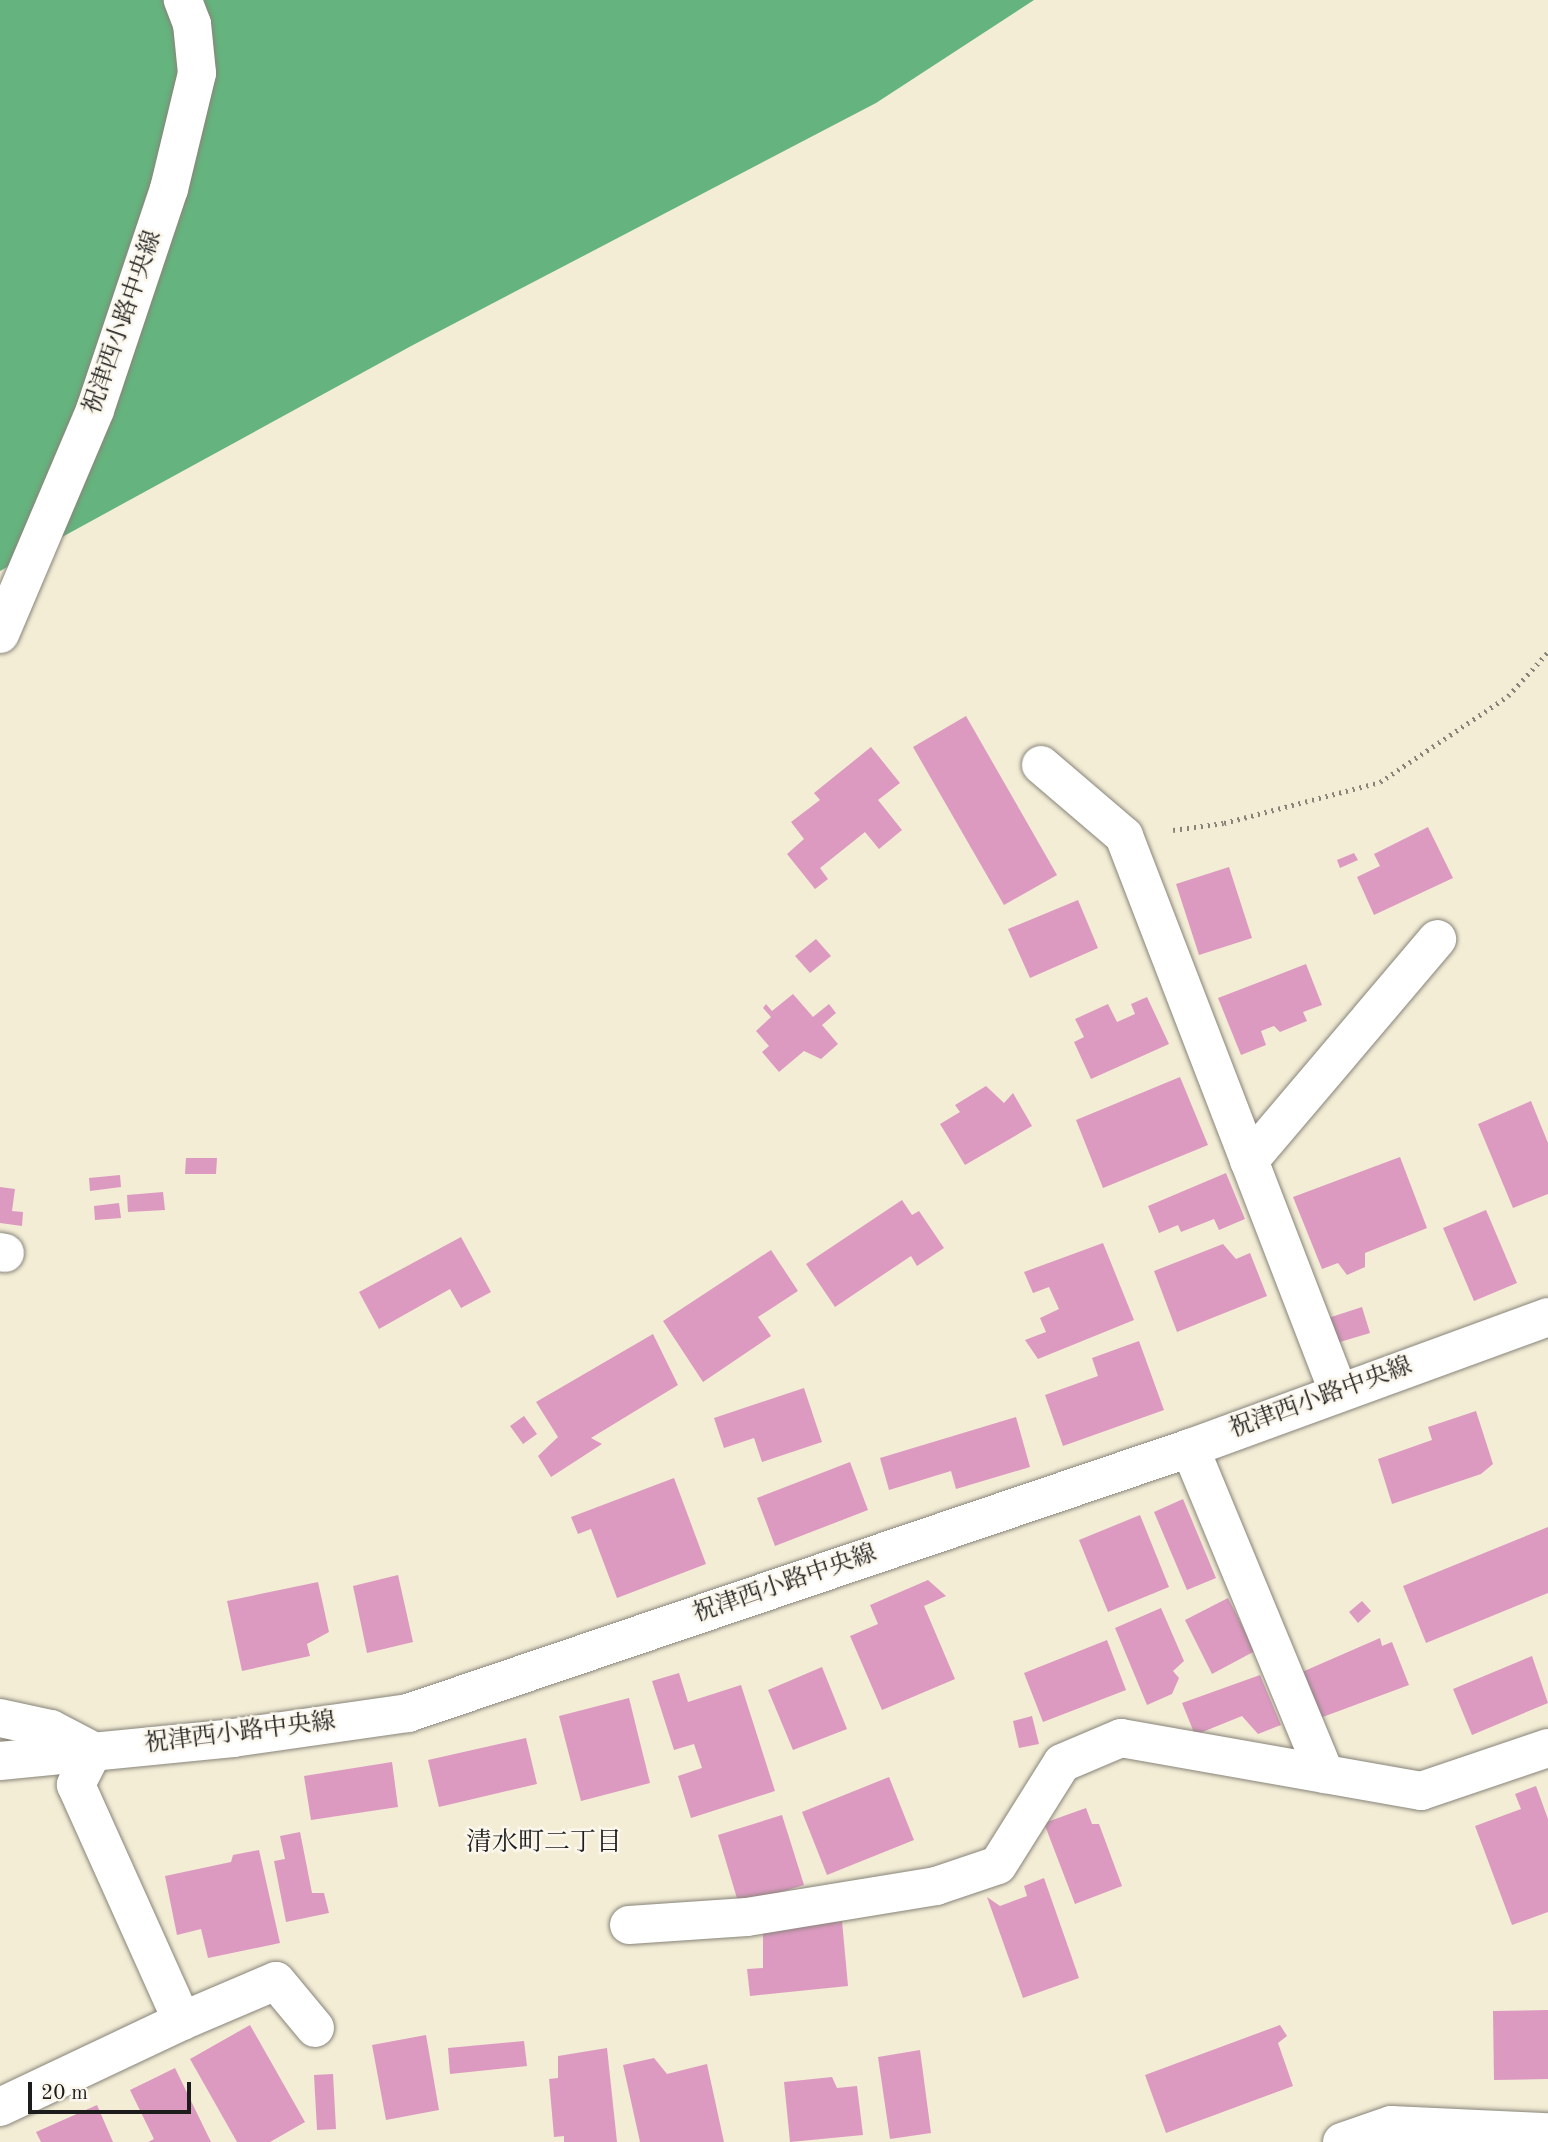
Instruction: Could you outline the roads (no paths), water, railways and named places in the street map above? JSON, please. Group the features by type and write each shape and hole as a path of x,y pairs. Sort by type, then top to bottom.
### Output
{"street":[{"name":"祝津西小路中央線","path":"0,634 95,410 169,189 197,73 192,24 183,0"},
{"path":"1041,765 1124,836 1338,1391"},
{"path":"1249,1161 1437,939"},
{"name":"祝津西小路中央線","path":"0,1761 233,1738 408,1713 1190,1448 1338,1391 1548,1317"},
{"path":"1190,1448 1325,1774"},
{"path":"0,1718 51,1730 93,1751 76,1785 182,2021"},
{"path":"629,1925 774,1913 936,1886 998,1865 1062,1763 1121,1738 1421,1791 1548,1748"},
{"path":"0,2107 182,2021 276,1981 315,2028"},
{"path":"1342,2142 1391,2125 1548,2132"}],"district":[{"name":"清水町二丁目","path":"544,1844"}]}
